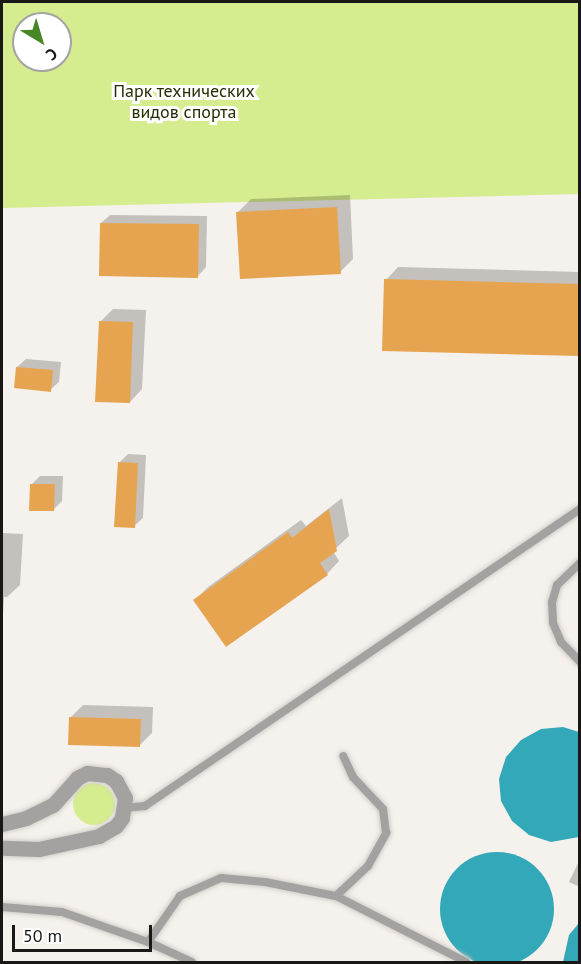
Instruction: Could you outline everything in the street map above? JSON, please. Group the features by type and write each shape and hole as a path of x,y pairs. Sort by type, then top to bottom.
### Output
{"street":[{"path":"2,824 26,818 53,805 77,778 87,773 97,772 116,781 122,789 125,808 117,826 99,836 39,849 2,848"}],"lane":[{"path":"125,808 145,806 579,509"},
{"path":"579,563 556,585 552,602 553,623 561,642 579,662"},
{"path":"336,896 368,866 386,832 383,809 353,777 343,756"},
{"path":"148,942 180,896 221,878 265,882 336,896 466,963"},
{"path":"2,907 62,912 148,942 192,963"}],"green space":[{"name":"Парк технических видов спорта","path":"2,2 579,2 579,194 2,208"},
{"path":"94,783 109,789 115,804 109,819 94,825 79,819 73,804 79,789"}],"water":[{"path":"563,727 579,732 579,837 551,842 529,835 512,821 501,801 499,779 506,757 521,740 541,729"},
{"path":"497,852 519,856 537,869 550,887 554,909 550,931 537,949 519,962 497,966 475,962 457,949 444,931 440,909 444,887 457,869 475,856"},
{"path":"579,923 579,962 563,962 569,935"}],"building":[{"path":"337,207 341,274 240,279 236,212"},
{"path":"100,223 199,224 198,278 99,276"},
{"path":"384,279 579,284 579,356 382,351"},
{"path":"99,321 133,322 130,403 95,402"},
{"path":"16,367 53,370 51,392 14,388"},
{"path":"118,462 138,463 135,528 114,527"},
{"path":"30,484 55,484 54,511 29,511"},
{"path":"329,509 337,551 320,563 328,575 226,647 193,600 288,532 292,538"},
{"path":"69,717 141,719 140,747 68,745"}]}
